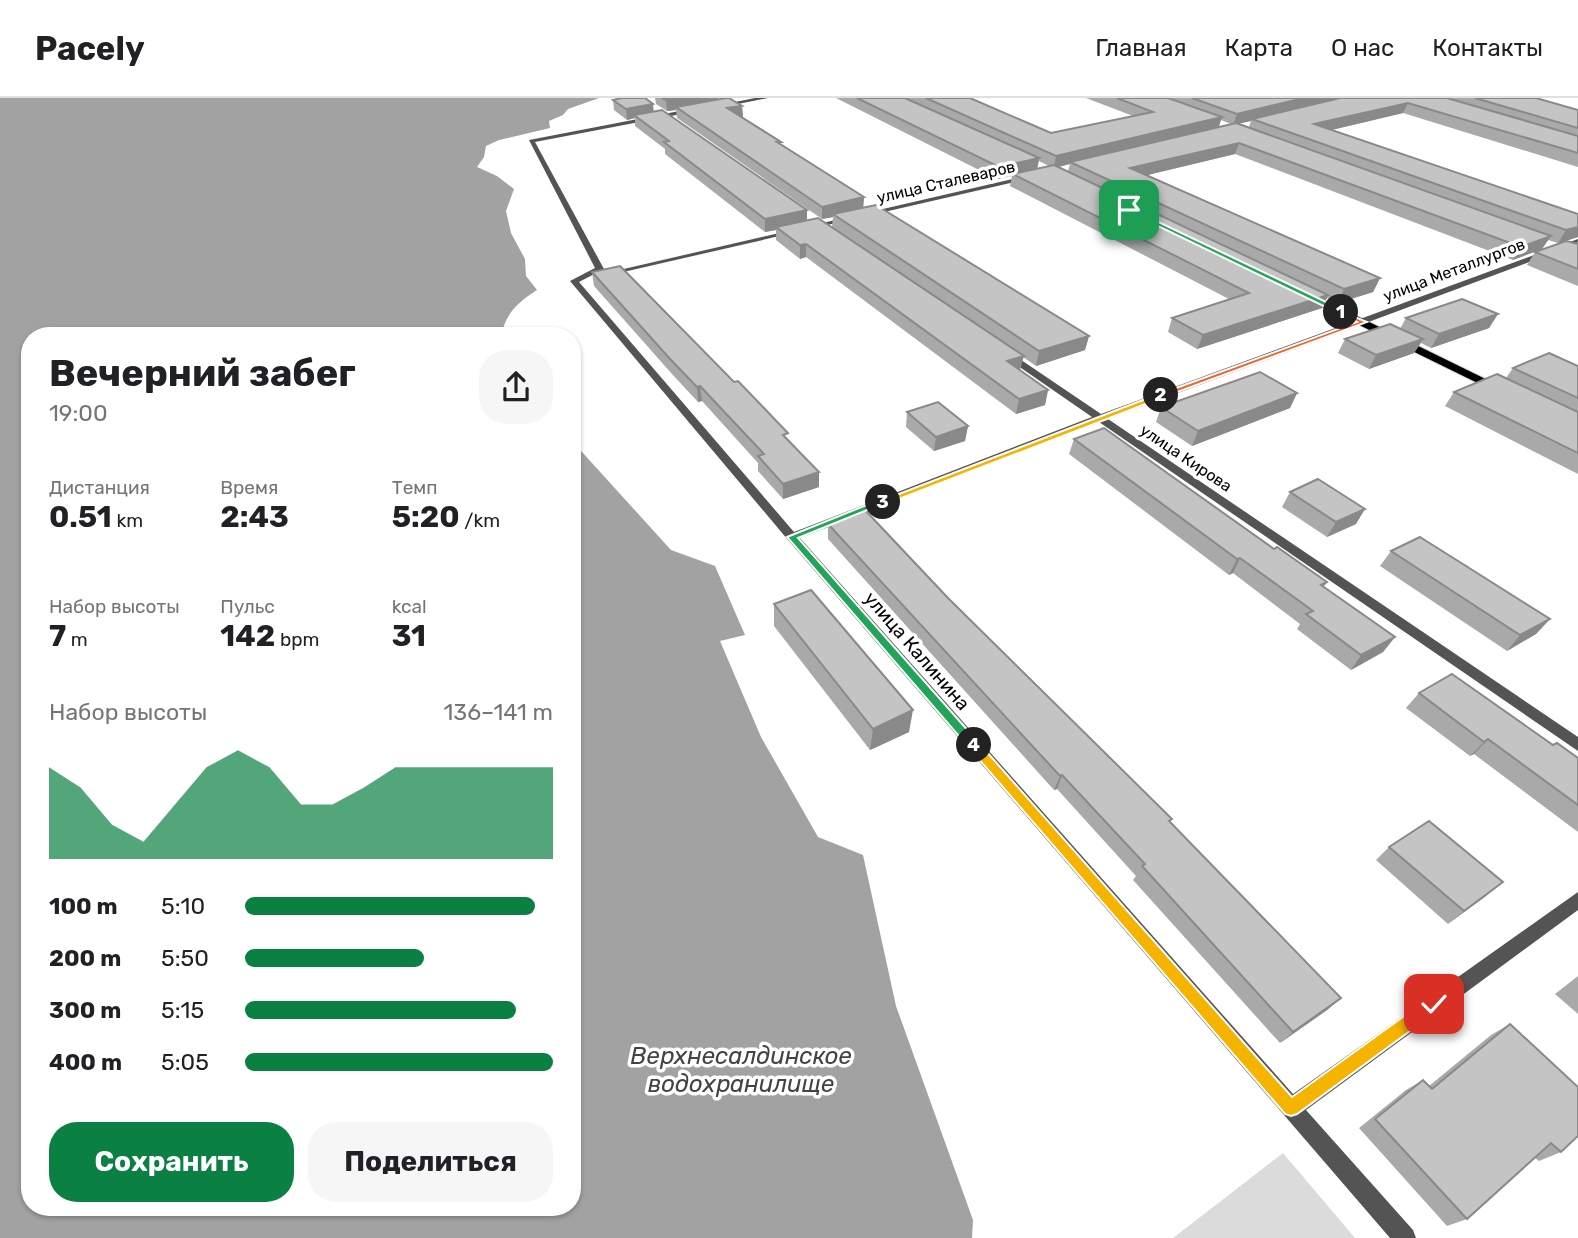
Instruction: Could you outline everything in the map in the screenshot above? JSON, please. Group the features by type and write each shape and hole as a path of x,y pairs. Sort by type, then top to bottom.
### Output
{"main road":[{"path":"1288,286 1518,398"}],"street":[{"path":"713,107 765,98"},
{"path":"650,107 672,123"},
{"path":"574,281 600,269 531,141 700,109"},
{"name":"улица Сталеваров","path":"574,281 1039,175"},
{"path":"807,217 830,232"},
{"name":"улица Металлургов","path":"792,537 1100,418 1562,250 1578,241"},
{"path":"1544,243 1562,250"},
{"name":"улица Калинина","path":"574,281 792,537 1405,1238"},
{"name":"улица Кирова","path":"998,348 1578,745"},
{"path":"1291,1108 1578,900"}],"shaded area":[{"path":"1283,1153 1355,1238 1173,1238"}],"water":[{"name":"Верхнесалдинское водохранилище","path":"0,98 599,98 568,109 563,115 549,121 550,128 499,140 486,146 484,157 477,167 497,176 514,189 506,211 511,233 525,259 526,276 537,290 513,309 504,327 21,327 21,1216 581,1216 581,451 671,550 715,566 745,635 720,641 761,737 818,837 863,855 896,1006 973,1220 972,1238 0,1238"}],"building":[{"path":"645,98 653,104 626,109 613,100"},
{"path":"729,98 742,106 727,108 864,197 822,207 676,107"},
{"path":"857,98 905,98 1039,158 999,167"},
{"path":"926,98 970,98 1051,133 1153,112 1117,98 1168,98 1222,117 1056,156"},
{"path":"1192,98 1304,98 1237,114"},
{"path":"1340,98 1447,98 1578,136 1578,153 1408,103 1314,124 1578,214 1578,227 1566,230 1252,119"},
{"path":"1475,98 1536,98 1578,110 1578,128"},
{"path":"662,110 807,210 765,219 664,142 669,141 634,115"},
{"path":"1236,123 1551,236 1521,247 1239,143 1130,168 1380,278 1344,289 1070,162"},
{"path":"1054,165 1328,295 1203,335 1172,318 1249,293 1013,174"},
{"path":"876,205 1089,336 1039,351 833,214"},
{"path":"818,218 1024,356 1007,361 1048,390 1019,399 806,244 800,245 776,227"},
{"path":"1566,241 1578,244 1578,269 1535,252"},
{"path":"620,266 734,382 738,381 788,433 783,435 819,472 783,484 758,456 764,454 700,386 697,387 671,360 592,272"},
{"path":"1462,299 1498,314 1439,334 1406,318"},
{"path":"1390,324 1423,339 1376,355 1345,339"},
{"path":"1549,353 1578,366 1578,398 1513,368"},
{"path":"1260,372 1297,393 1198,431 1161,407"},
{"path":"1497,374 1578,412 1578,453 1454,392"},
{"path":"938,402 968,426 936,437 907,412"},
{"path":"1104,428 1274,549 1277,547 1327,582 1321,585 1395,637 1361,655 1306,614 1313,611 1240,558 1237,559 1074,439"},
{"path":"1318,479 1365,509 1336,522 1290,492"},
{"path":"865,510 948,598 1172,819 1169,821 1341,998 1293,1032 1142,866 1145,864 1062,775 1060,776 828,524"},
{"path":"1420,537 1550,619 1520,635 1391,551"},
{"path":"811,590 913,710 873,729 774,604"},
{"path":"1452,674 1553,745 1557,743 1578,758 1578,805 1488,739 1484,742 1419,693"},
{"path":"1429,821 1503,882 1464,911 1389,847"},
{"path":"1510,1024 1578,1087 1578,1136 1561,1152 1551,1143 1467,1219 1375,1119 1423,1080 1432,1089"}],"route":[{"path":"1129,210 1363,322 1100,418 792,537 1291,1108 1434,1004"}]}
